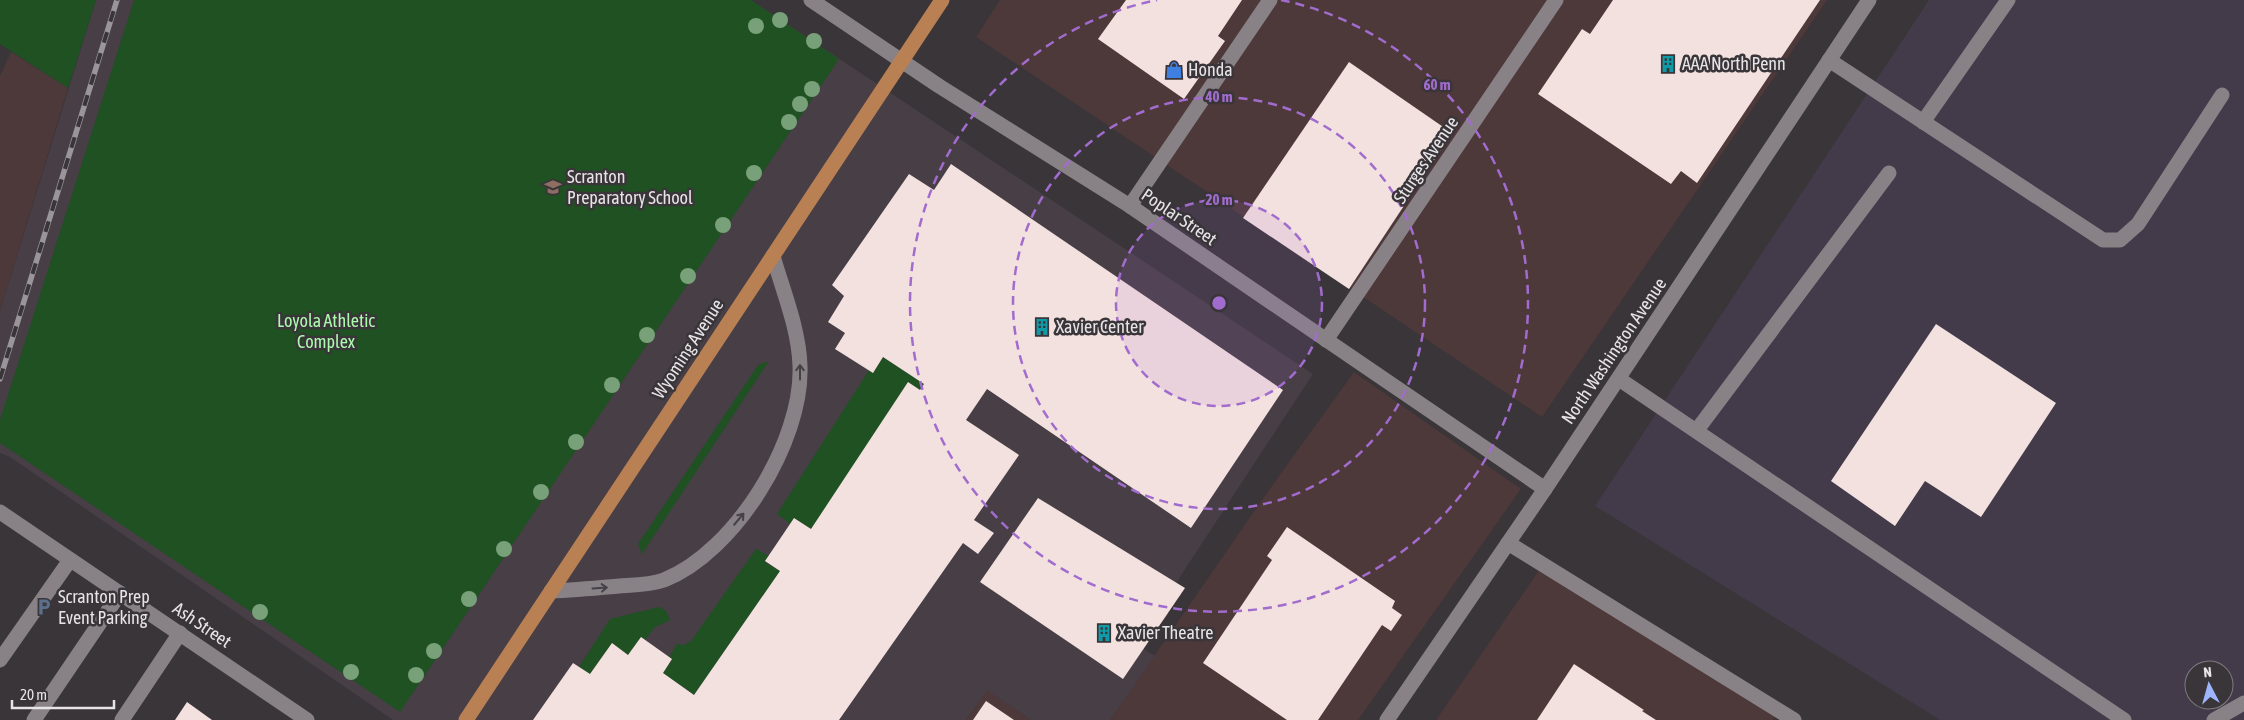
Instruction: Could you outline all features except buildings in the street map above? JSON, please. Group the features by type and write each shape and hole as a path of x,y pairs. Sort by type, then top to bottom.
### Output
{"main road":[{"name":"Wyoming Avenue","path":"466,720 942,0"}],"street":[{"name":"Poplar Street","path":"811,0 902,62 1130,206 1545,489"},
{"path":"1130,206 1270,0"},
{"name":"Sturges Avenue","path":"1326,340 1556,0"},
{"name":"North Washington Avenue","path":"1387,720 1545,489 1869,0"},
{"path":"1923,122 2008,0"},
{"path":"1830,60 2103,240 2120,240 2138,224 2222,95"},
{"path":"1697,430 1889,173"},
{"path":"551,591 662,581 691,566 723,538 752,503 782,450 793,421 800,393 800,365 796,340 772,256"},
{"path":"1619,378 2124,720"},
{"name":"Ash Street","path":"0,512 307,720"},
{"path":"1508,543 1794,720"},
{"path":"0,660 70,560"},
{"path":"34,720 120,593"},
{"path":"122,720 180,633"},
{"path":"2214,720 2244,703"}],"shaded area":[{"name":"Scranton Preparatory School","path":"96,0 751,0 1313,374 1136,644 1155,656 1110,720 1031,720 987,690 966,720 393,720 10,457 0,453 0,311"},
{"path":"1000,0 1827,0 1542,417 976,37"},
{"path":"1929,0 2244,0 2244,720 1940,720 1595,506"},
{"path":"11,52 68,88 0,311 0,76"},
{"path":"1354,372 1521,489 1358,720 1110,720 1266,494"},
{"path":"1542,566 1776,715 1773,720 1436,720"},
{"path":"987,689 1031,720 966,720"}],"green space":[{"path":"0,0 96,0 68,88 0,44"},
{"name":"Loyola Athletic Complex","path":"134,0 751,0 839,59 400,712 0,443 0,420"},
{"path":"883,357 924,384 811,529 794,518 790,524 777,514 869,370 873,373"},
{"path":"769,361 642,554 638,544 758,365"},
{"path":"756,549 769,556 765,562 780,571 694,695 663,673 672,660 669,657 677,644 684,645 691,641"},
{"path":"659,607 666,611 670,620 655,627 645,640 641,637 628,655 612,643 590,674 579,667 610,619"}],"railway":[{"path":"0,379 117,0"}],"place":[{"name":"AAA North Penn","path":"1668,64"},
{"name":"Honda","path":"1174,70"},
{"name":"Scranton Preparatory School","path":"553,187"},
{"name":"Xavier Center","path":"1042,327"},
{"name":"Scranton Prep Event Parking","path":"44,607"},
{"name":"Xavier Theatre","path":"1104,633"}]}
